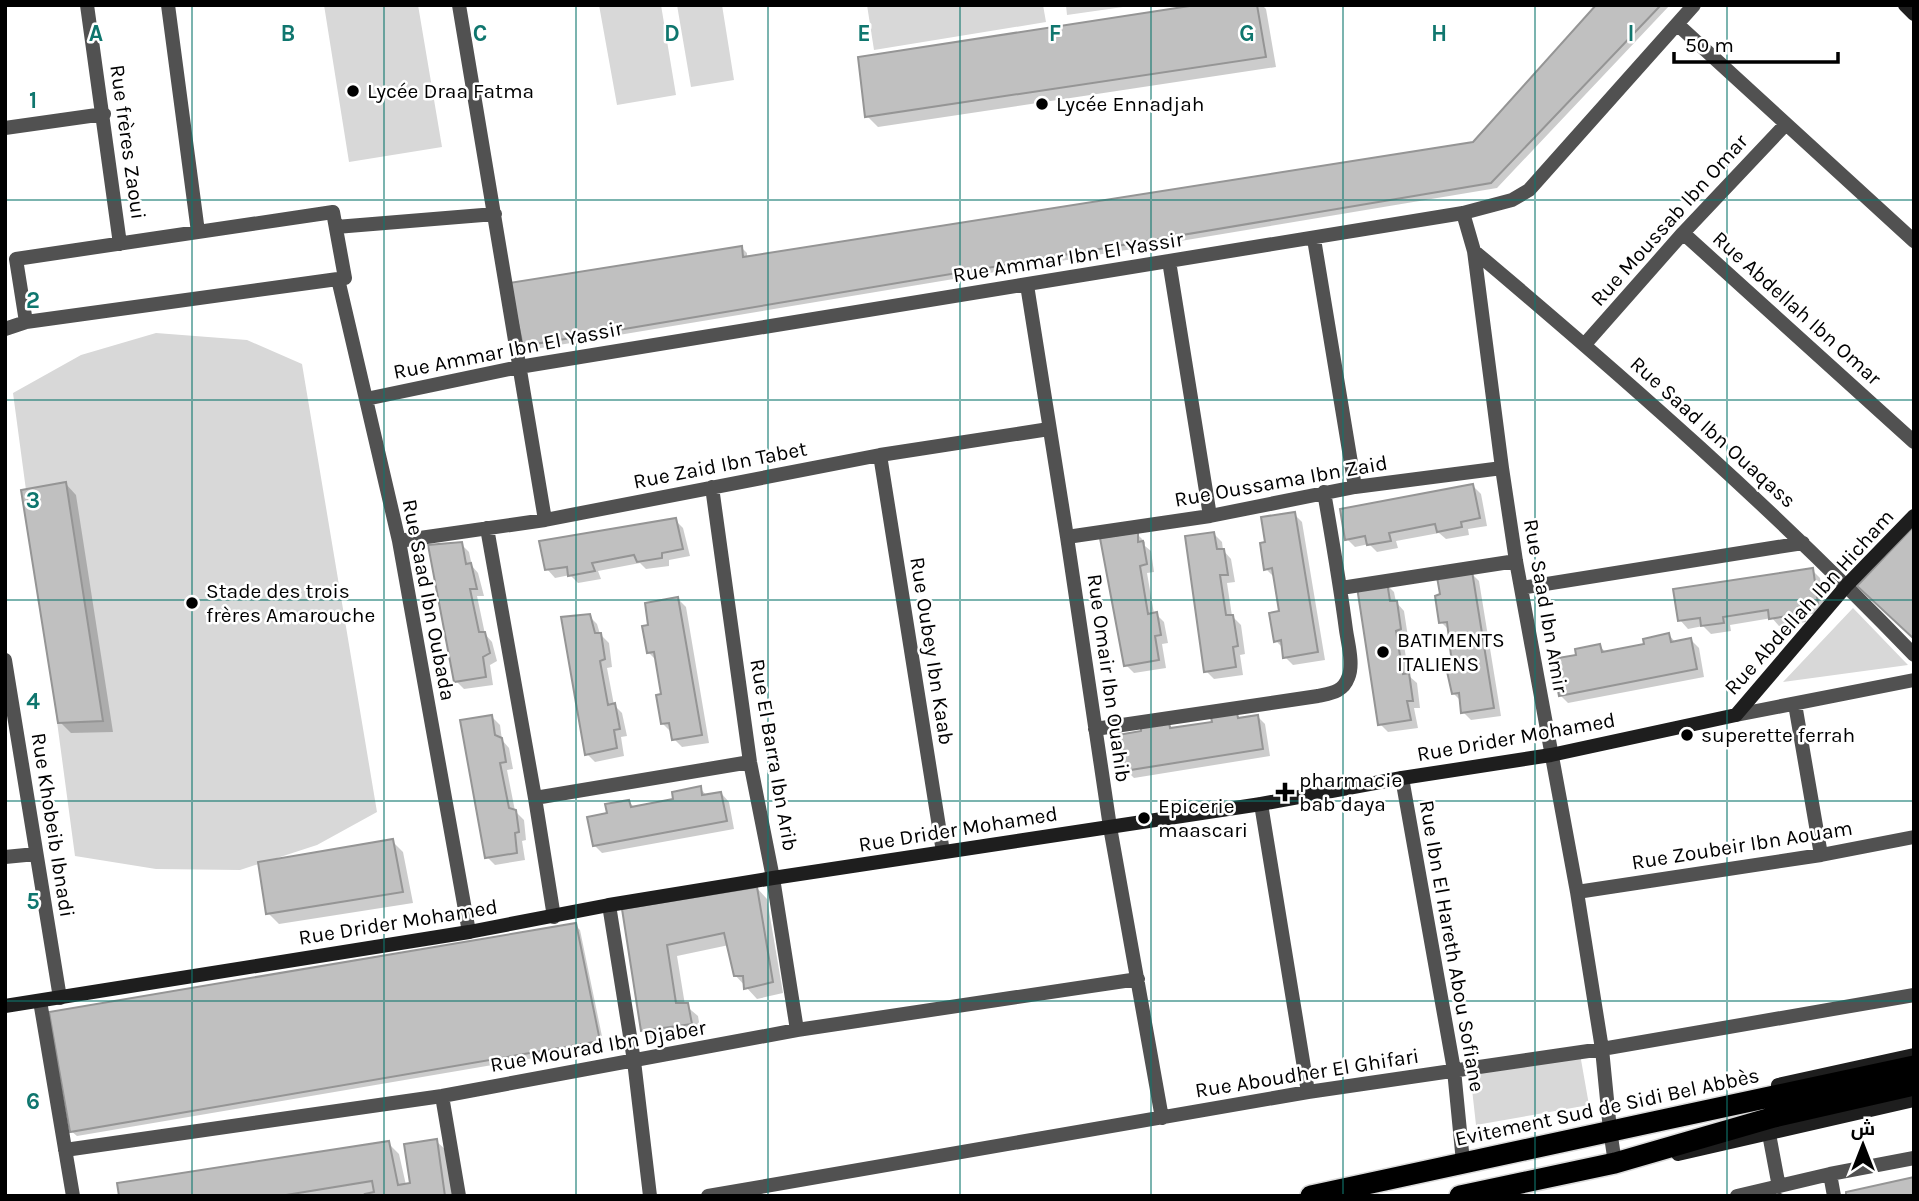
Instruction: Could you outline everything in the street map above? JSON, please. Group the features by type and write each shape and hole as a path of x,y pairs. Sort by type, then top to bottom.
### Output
{"highway":[{"name":"Evitement Sud de Sidi Bel Abbès","path":"1311,1196 1914,1066"},
{"path":"1460,1196 1622,1161 1774,1117 1914,1085"}],"street":[{"name":"Rue frères Zaoui","path":"87,5 120,244"},
{"path":"167,5 198,232"},
{"path":"459,5 545,520"},
{"name":"Rue Ammar Ibn El Yassir","path":"366,399 519,367 1314,239 1463,213 1512,201 1529,190 1694,5"},
{"path":"1905,5 1914,14"},
{"path":"1677,24 1914,242"},
{"path":"5,128 104,114"},
{"name":"Rue Moussab Ibn Omar","path":"1585,344 1683,233 1785,125"},
{"path":"26,321 16,259 333,212 336,227 495,214"},
{"name":"Rue Saad Ibn Amir","path":"1463,213 1474,251 1516,561 1577,892 1622,1161"},
{"name":"Rue Saad Ibn Oubada","path":"336,227 345,278 338,279 399,541 469,932"},
{"name":"Rue Abdellah Ibn Omar","path":"1683,233 1914,442"},
{"path":"1314,239 1355,487"},
{"name":"Rue Saad Ibn Ouaqass","path":"1474,251 1585,344 1802,543 1847,585 1914,655"},
{"path":"1169,261 1210,516"},
{"path":"5,329 26,321 338,279"},
{"name":"Rue Omair Ibn Ouahib","path":"1027,285 1110,827 1162,1118"},
{"name":"Rue Zaid Ibn Tabet","path":"399,541 545,520 880,456 1049,429"},
{"name":"Rue Oubey Ibn Kaab","path":"880,456 943,852"},
{"name":"Rue Oussama Ibn Zaid","path":"1067,537 1210,516 1355,487 1502,468"},
{"name":"Rue El Barra Ibn Arib","path":"712,487 750,762 774,878 797,1030"},
{"path":"1095,729 1318,696 1341,689 1351,670 1341,588 1324,492"},
{"name":"Rue Abdellah Ibn Hicham","path":"1736,715 1847,585 1914,516"},
{"path":"487,528 554,917"},
{"path":"1521,588 1802,543"},
{"path":"1341,588 1516,561"},
{"name":"Rue Khobeib Ibnadi","path":"6,665 60,998"},
{"name":"Rue Drider Mohamed","path":"5,1006 469,932 609,905 774,878 1261,804 1551,754 1914,680"},
{"path":"1795,704 1821,855"},
{"path":"535,798 750,762"},
{"name":"Rue Ibn El Hareth Abou Sofiane","path":"1402,778 1454,1070 1463,1162"},
{"path":"1261,804 1308,1092"},
{"name":"Rue Zoubeir Ibn Aouam","path":"1577,892 1821,855 1914,837"},
{"path":"5,857 36,854"},
{"path":"609,905 634,1060 650,1196"},
{"name":"Rue Mourad Ibn Djaber","path":"65,1150 442,1096 797,1030 1138,979"},
{"name":"Rue Aboudher El Ghifari","path":"708,1196 1308,1092 1602,1049 1914,995"},
{"path":"40,1001 73,1196"},
{"path":"1618,1128 1693,1103 1914,1055"},
{"path":"442,1096 459,1196"},
{"path":"1622,1161 1678,1154 1914,1100"},
{"path":"1769,1134 1779,1188"},
{"path":"1737,1196 1914,1158"},
{"path":"1830,1174 1834,1196"}],"shaded area":[{"path":"324,5 418,5 442,147 349,162"},
{"path":"599,5 661,5 676,95 617,105"},
{"path":"677,5 722,5 734,80 691,87"},
{"path":"867,5 1043,5 1046,22 874,50"},
{"path":"1066,5 1137,5 1067,15"},
{"name":"Stade des trois frères Amarouche","path":"156,333 247,340 302,364 377,812 317,845 240,870 156,869 75,856 13,393 81,355"},
{"path":"1853,608 1908,665 1783,682"},
{"path":"1580,1054 1589,1105 1476,1125 1470,1071"}],"building":[{"path":"1196,5 1257,5 1266,57 865,117 858,57"},
{"path":"1596,5 1661,5 1491,183 523,346 509,283 742,246 743,257 1473,142"},
{"path":"66,482 103,721 58,723 21,490"},
{"path":"1473,484 1480,518 1461,522 1462,527 1437,532 1435,524 1389,533 1391,541 1367,545 1365,536 1345,540 1340,509"},
{"path":"1295,512 1318,652 1283,658 1281,640 1274,642 1269,613 1279,611 1272,568 1264,570 1260,543 1265,542 1261,517"},
{"path":"676,518 683,549 662,553 662,558 637,562 634,555 592,563 595,571 568,576 567,567 545,570 539,541"},
{"path":"1914,526 1914,639 1857,586"},
{"path":"1138,532 1138,542 1143,541 1147,564 1140,566 1148,614 1157,612 1161,635 1155,636 1159,660 1124,666 1100,538"},
{"path":"1214,532 1217,549 1224,549 1228,575 1220,575 1226,615 1233,615 1238,646 1233,647 1236,667 1204,672 1185,536"},
{"path":"462,542 466,564 471,563 477,589 470,589 479,632 485,632 490,653 483,657 486,677 454,682 428,545"},
{"path":"1813,568 1818,604 1798,607 1799,614 1769,619 1768,610 1723,617 1724,623 1701,626 1700,618 1678,621 1673,589"},
{"path":"1472,571 1494,708 1461,713 1459,693 1452,694 1446,667 1452,664 1447,622 1439,623 1435,596 1440,594 1437,577"},
{"name":"BATIMENTS ITALIENS","path":"1387,582 1390,601 1397,601 1401,629 1396,631 1403,674 1409,673 1413,701 1407,701 1411,720 1378,725 1357,587"},
{"path":"678,597 702,735 672,740 669,723 661,724 656,695 661,694 654,652 647,653 642,626 648,625 645,603"},
{"path":"590,614 595,633 601,633 605,659 600,661 608,705 615,703 620,729 614,730 617,748 585,755 561,617"},
{"path":"1669,633 1671,642 1691,638 1697,669 1559,696 1552,659 1576,655 1575,649 1600,644 1602,652 1644,644 1643,639"},
{"path":"1237,713 1238,718 1258,715 1263,749 1124,771 1118,735 1141,731 1141,726 1169,722 1170,728 1212,722 1211,717"},
{"path":"492,715 495,735 502,738 506,762 500,763 509,808 516,810 519,832 515,833 517,853 485,858 460,720"},
{"path":"701,786 702,795 721,792 727,821 593,846 587,817 607,813 605,804 629,800 631,807 673,799 672,792"},
{"path":"393,839 403,892 266,914 258,862"},
{"path":"757,887 773,982 744,989 743,976 734,976 724,933 667,945 676,1003 688,1003 692,1024 641,1031 622,909"},
{"path":"576,923 600,1041 70,1132 49,1012"},
{"path":"437,1139 445,1196 366,1196 365,1194 374,1192 372,1181 280,1196 119,1196 117,1183 389,1141 398,1185 410,1183 404,1144"},
{"path":"1914,1177 1914,1196 1846,1196 1846,1192"}],"place":[{"name":"Lycée Draa Fatma","path":"353,91"},
{"name":"Lycée Ennadjah","path":"1042,104"},
{"name":"Stade des trois frères Amarouche","path":"192,603"},
{"name":"BATIMENTS ITALIENS","path":"1383,652"},
{"name":"superette ferrah","path":"1687,735"},
{"name":"pharmacie bab daya","path":"1285,792"},
{"name":"Epicerie maascari","path":"1144,818"}]}
